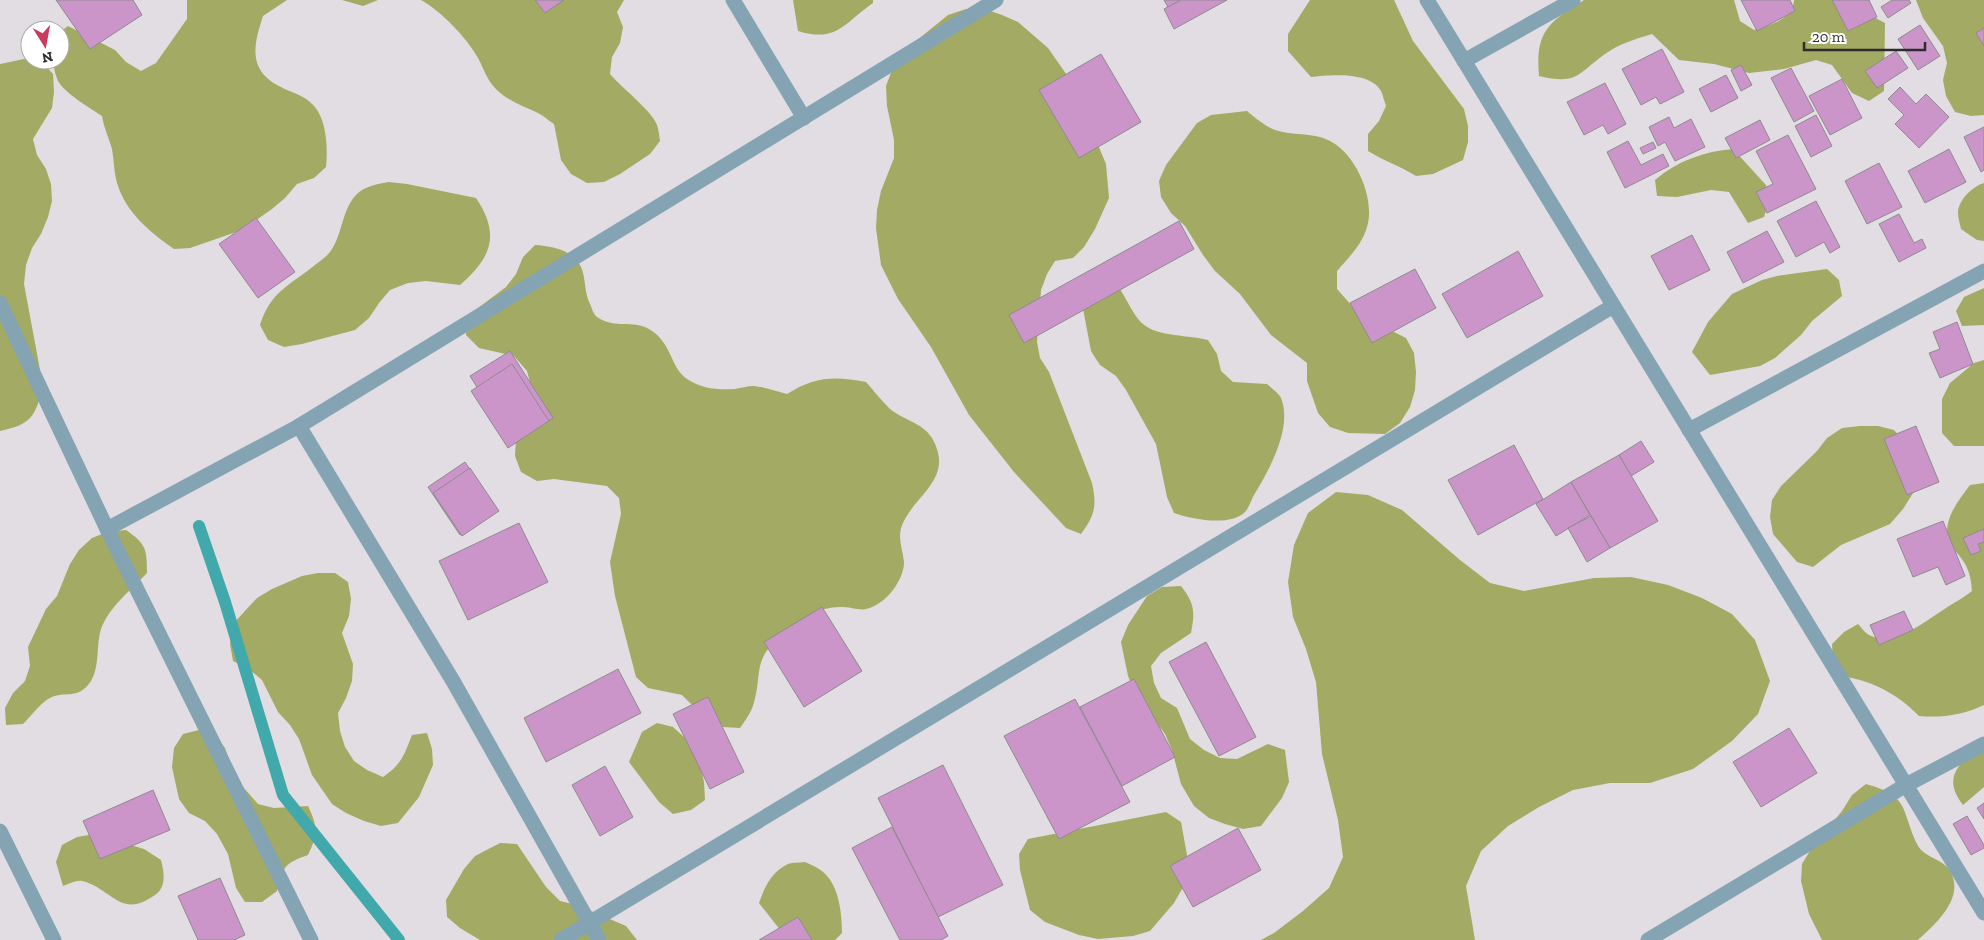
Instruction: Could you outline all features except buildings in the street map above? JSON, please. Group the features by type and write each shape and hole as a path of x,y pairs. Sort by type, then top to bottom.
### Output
{"street":[{"path":"733,0 804,118"},
{"path":"107,529 299,426 996,0"},
{"path":"1427,0 1984,913"},
{"path":"1464,61 1573,0"},
{"path":"1689,430 1984,271"},
{"path":"0,303 107,529 311,940"},
{"path":"561,940 1613,306"},
{"path":"299,426 453,680 599,940"},
{"path":"1648,940 1906,785 1984,744"},
{"path":"0,831 54,940"}],"green space":[{"path":"187,0 287,0 263,16 257,36 256,55 258,64 262,72 269,79 303,97 316,108 325,132 327,159 326,167 314,178 297,184 272,209 242,230 190,248 174,249 148,229 126,204 117,183 112,149 102,116 68,93 60,84 55,70 70,70 70,27 115,50 126,62 141,71 156,63 187,19"},
{"path":"342,0 378,0 363,6"},
{"path":"421,0 624,0 617,12 623,27 620,43 612,57 610,74 654,119 658,127 660,141 650,154 604,182 587,183 571,174 561,160 554,124 540,114 515,103 500,93 490,81 473,50 460,34 437,11"},
{"path":"793,0 873,0 873,3 847,24 831,33 811,34 798,31"},
{"path":"1310,0 1394,0 1413,41 1464,109 1468,126 1468,142 1463,160 1433,174 1416,176 1368,151 1368,134 1379,121 1386,106 1381,91 1376,85 1359,77 1338,75 1311,77 1288,51 1288,34"},
{"path":"1584,0 1734,0 1740,21 1754,30 1773,24 1785,17 1793,7 1794,0 1841,0 1885,23 1884,91 1869,101 1852,93 1832,65 1816,60 1784,69 1749,73 1714,64 1679,60 1652,34 1616,47 1576,76 1562,79 1539,76 1539,48 1547,29 1553,22"},
{"path":"1916,0 1984,0 1984,115 1971,116 1955,112 1946,96 1943,80 1947,63 1943,46 1923,18"},
{"path":"966,9 985,9 1018,22 1048,48 1071,81 1106,164 1109,198 1095,229 1084,247 1073,258 1055,261 1047,274 1041,290 1037,342 1040,358 1049,372 1092,483 1094,510 1081,534 1066,528 1014,472 969,415 931,347 898,299 881,265 876,228 877,210 881,191 894,158 894,140 887,106 886,86 892,70 916,41 948,15"},
{"path":"20,60 20,70 49,70 53,74 54,92 52,108 33,139 37,155 46,169 51,184 52,201 48,217 41,234 32,248 26,265 24,284 43,386 31,418 19,425 0,431 0,64"},
{"path":"1247,111 1275,130 1315,136 1328,140 1347,155 1361,177 1368,203 1367,227 1358,245 1337,271 1337,289 1360,315 1406,338 1414,353 1416,372 1415,390 1410,407 1400,423 1385,434 1348,433 1330,427 1318,413 1307,381 1307,363 1271,335 1240,294 1215,271 1185,226 1171,213 1161,197 1159,181 1166,165 1197,123 1211,115"},
{"path":"1733,149 1766,185 1769,201 1764,217 1748,223 1729,192 1711,190 1677,197 1657,196 1655,180 1673,167 1692,158 1712,152"},
{"path":"389,182 476,198 484,211 490,235 489,245 479,265 460,285 426,281 408,283 390,290 369,318 355,330 284,347 268,340 260,325 264,314 275,297 330,252 348,207 357,194 368,187"},
{"path":"1984,183 1984,241 1977,240 1961,229 1958,213 1961,203 1967,194 1975,187"},
{"path":"535,245 561,250 578,261 584,276 588,299 596,316 609,322 639,325 654,332 666,346 681,374 693,382 704,387 716,389 754,386 787,394 807,384 825,379 835,378 866,382 889,408 923,428 932,438 938,453 939,465 936,476 930,486 906,516 901,528 900,541 904,562 899,581 891,593 876,605 867,609 834,607 819,611 799,622 773,644 762,660 753,706 740,728 723,727 707,720 682,695 648,688 636,677 615,596 610,562 621,514 619,498 607,486 554,479 537,481 521,472 515,456 516,439 531,386 527,371 514,356 479,348 466,335 466,317 506,287 516,274 523,257"},
{"path":"1827,269 1839,280 1842,296 1812,321 1801,335 1775,358 1760,366 1710,375 1692,352 1708,322 1732,294 1762,280 1777,276"},
{"path":"1115,281 1136,316 1143,324 1165,333 1208,340 1217,354 1221,371 1233,382 1267,384 1281,398 1284,422 1278,448 1248,508 1238,517 1210,520 1174,513 1167,497 1156,444 1126,390 1116,376 1100,365 1091,351 1081,298"},
{"path":"1984,288 1984,325 1962,326 1956,311 1964,297"},
{"path":"1984,360 1984,446 1954,446 1942,433 1942,399 1950,383 1974,363"},
{"path":"1878,426 1894,430 1906,443 1913,475 1913,493 1903,509 1890,524 1841,545 1813,567 1797,562 1773,534 1770,517 1772,500 1781,486 1817,451 1827,438 1842,428"},
{"path":"1984,483 1984,705 1952,715 1936,717 1919,716 1902,701 1883,689 1862,681 1840,676 1833,660 1832,644 1844,632 1858,624 1868,634 1878,638 1898,636 1918,627 1972,591 1968,569 1952,547 1947,529 1956,505 1970,485"},
{"path":"1336,492 1368,495 1402,510 1490,583 1524,591 1594,578 1631,577 1668,585 1702,598 1732,614 1755,640 1770,681 1758,714 1732,741 1693,769 1650,783 1610,783 1573,790 1539,807 1508,826 1481,851 1466,886 1475,940 1261,940 1274,933 1303,911 1329,888 1343,857 1338,820 1322,754 1316,682 1306,649 1293,617 1288,582 1294,545 1308,513"},
{"path":"126,530 138,539 144,548 147,558 147,573 109,613 101,629 96,669 91,681 81,691 54,696 48,699 23,724 6,725 5,708 13,693 25,681 30,666 28,647 46,609 57,596 70,564 79,550 92,538 107,532"},
{"path":"318,573 335,573 348,582 351,599 349,616 342,633 353,664 352,681 338,713 340,731 345,747 354,761 367,770 383,777 402,759 412,735 427,733 432,749 433,765 419,797 398,823 381,826 346,813 332,804 312,775 299,739 278,712 262,680 249,669 233,661 230,644 233,624 257,598 302,576"},
{"path":"1181,586 1193,608 1191,633 1161,653 1151,666 1154,683 1161,698 1177,708 1190,739 1204,750 1220,758 1237,759 1268,744 1285,750 1289,782 1282,798 1261,826 1243,829 1225,824 1209,818 1194,806 1181,784 1172,750 1165,734 1135,693 1128,676 1121,642 1128,625 1147,596 1162,587"},
{"path":"657,723 673,727 697,749 704,782 705,800 691,810 673,814 659,802 629,762 642,732"},
{"path":"199,730 215,734 225,748 236,779 258,804 274,808 308,806 314,820 316,831 308,855 286,867 281,876 277,891 262,902 245,902 236,888 228,854 217,834 205,821 189,813 179,799 172,767 174,748 183,734"},
{"path":"1984,743 1984,787 1963,805 1956,795 1953,785 1954,777 1968,756"},
{"path":"1866,784 1880,789 1897,799 1902,806 1917,844 1927,855 1944,864 1953,877 1953,897 1948,907 1934,925 1918,940 1822,940 1809,914 1801,881 1802,864 1811,849 1842,811 1852,795"},
{"path":"1166,812 1181,822 1187,855 1182,889 1174,903 1150,931 1133,936 1098,939 1079,935 1045,922 1030,910 1020,870 1019,854 1028,839"},
{"path":"94,834 144,849 161,860 164,879 159,892 143,902 133,904 117,900 82,881 63,886 56,862 62,845 77,837"},
{"path":"500,843 517,844 546,887 560,901 577,905 626,926 637,940 480,940 460,928 447,917 446,900 464,869 475,856"},
{"path":"805,862 826,874 835,889 840,907 842,933 835,940 788,940 759,903 766,886 777,871 788,864"}],"waterway":[{"path":"199,526 225,602 283,795 399,940"}]}
